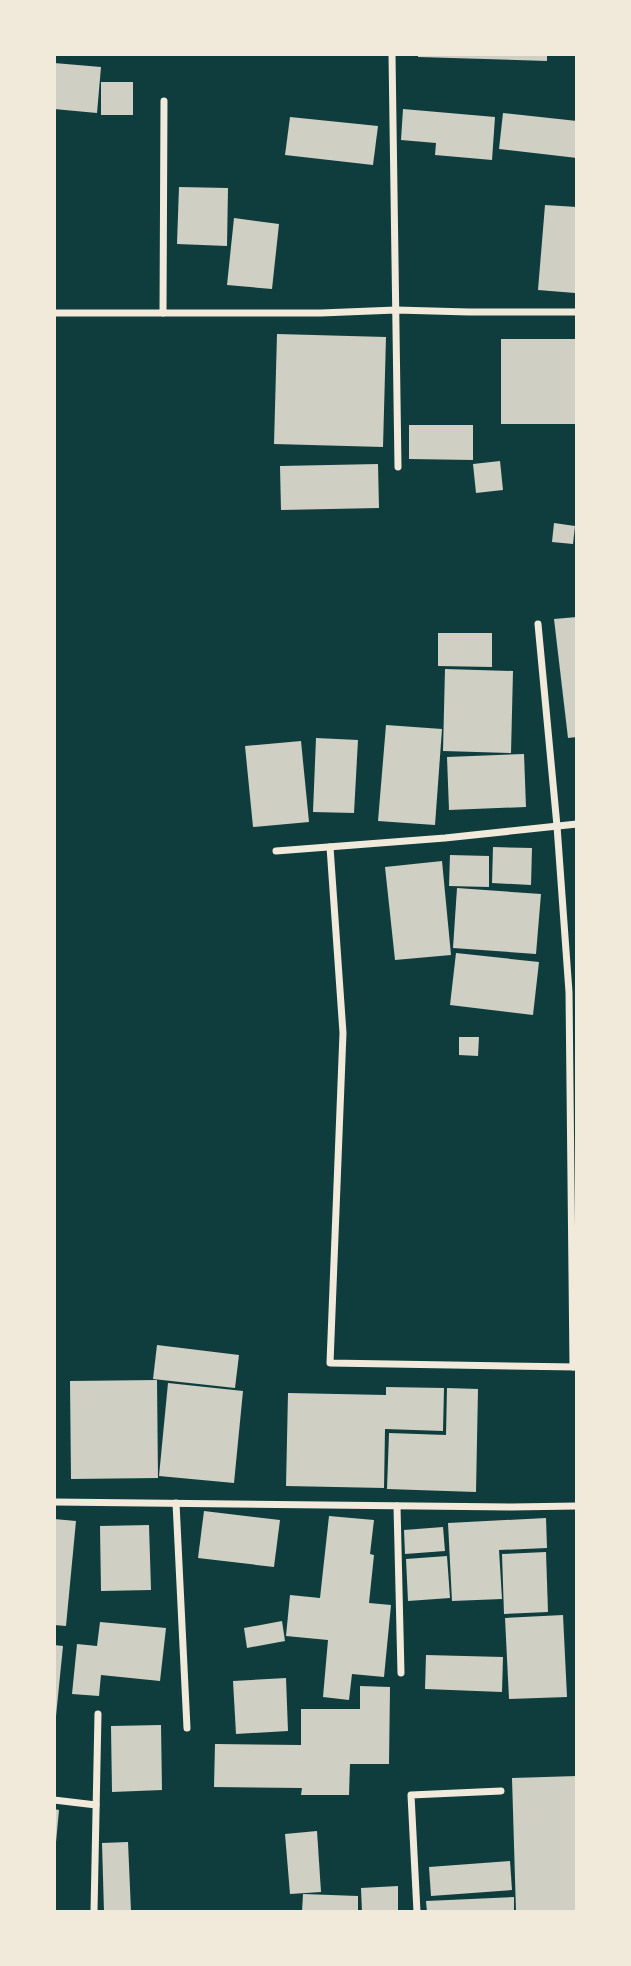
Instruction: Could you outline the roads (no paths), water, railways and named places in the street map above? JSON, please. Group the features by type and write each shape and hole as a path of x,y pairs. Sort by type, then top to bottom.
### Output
{"street":[{"path":"392,54 398,467"},
{"path":"163,313 164,101"},
{"path":"54,313 321,313 396,310 577,312"},
{"path":"330,847 343,1033 330,1363 575,1367 569,992 538,624"},
{"path":"276,851 577,824"},
{"path":"54,1502 577,1506"},
{"path":"176,1503 187,1728"},
{"path":"397,1506 401,1673"},
{"path":"94,1912 98,1714"},
{"path":"418,1912 411,1796 501,1791"},
{"path":"54,1800 96,1805"}]}
